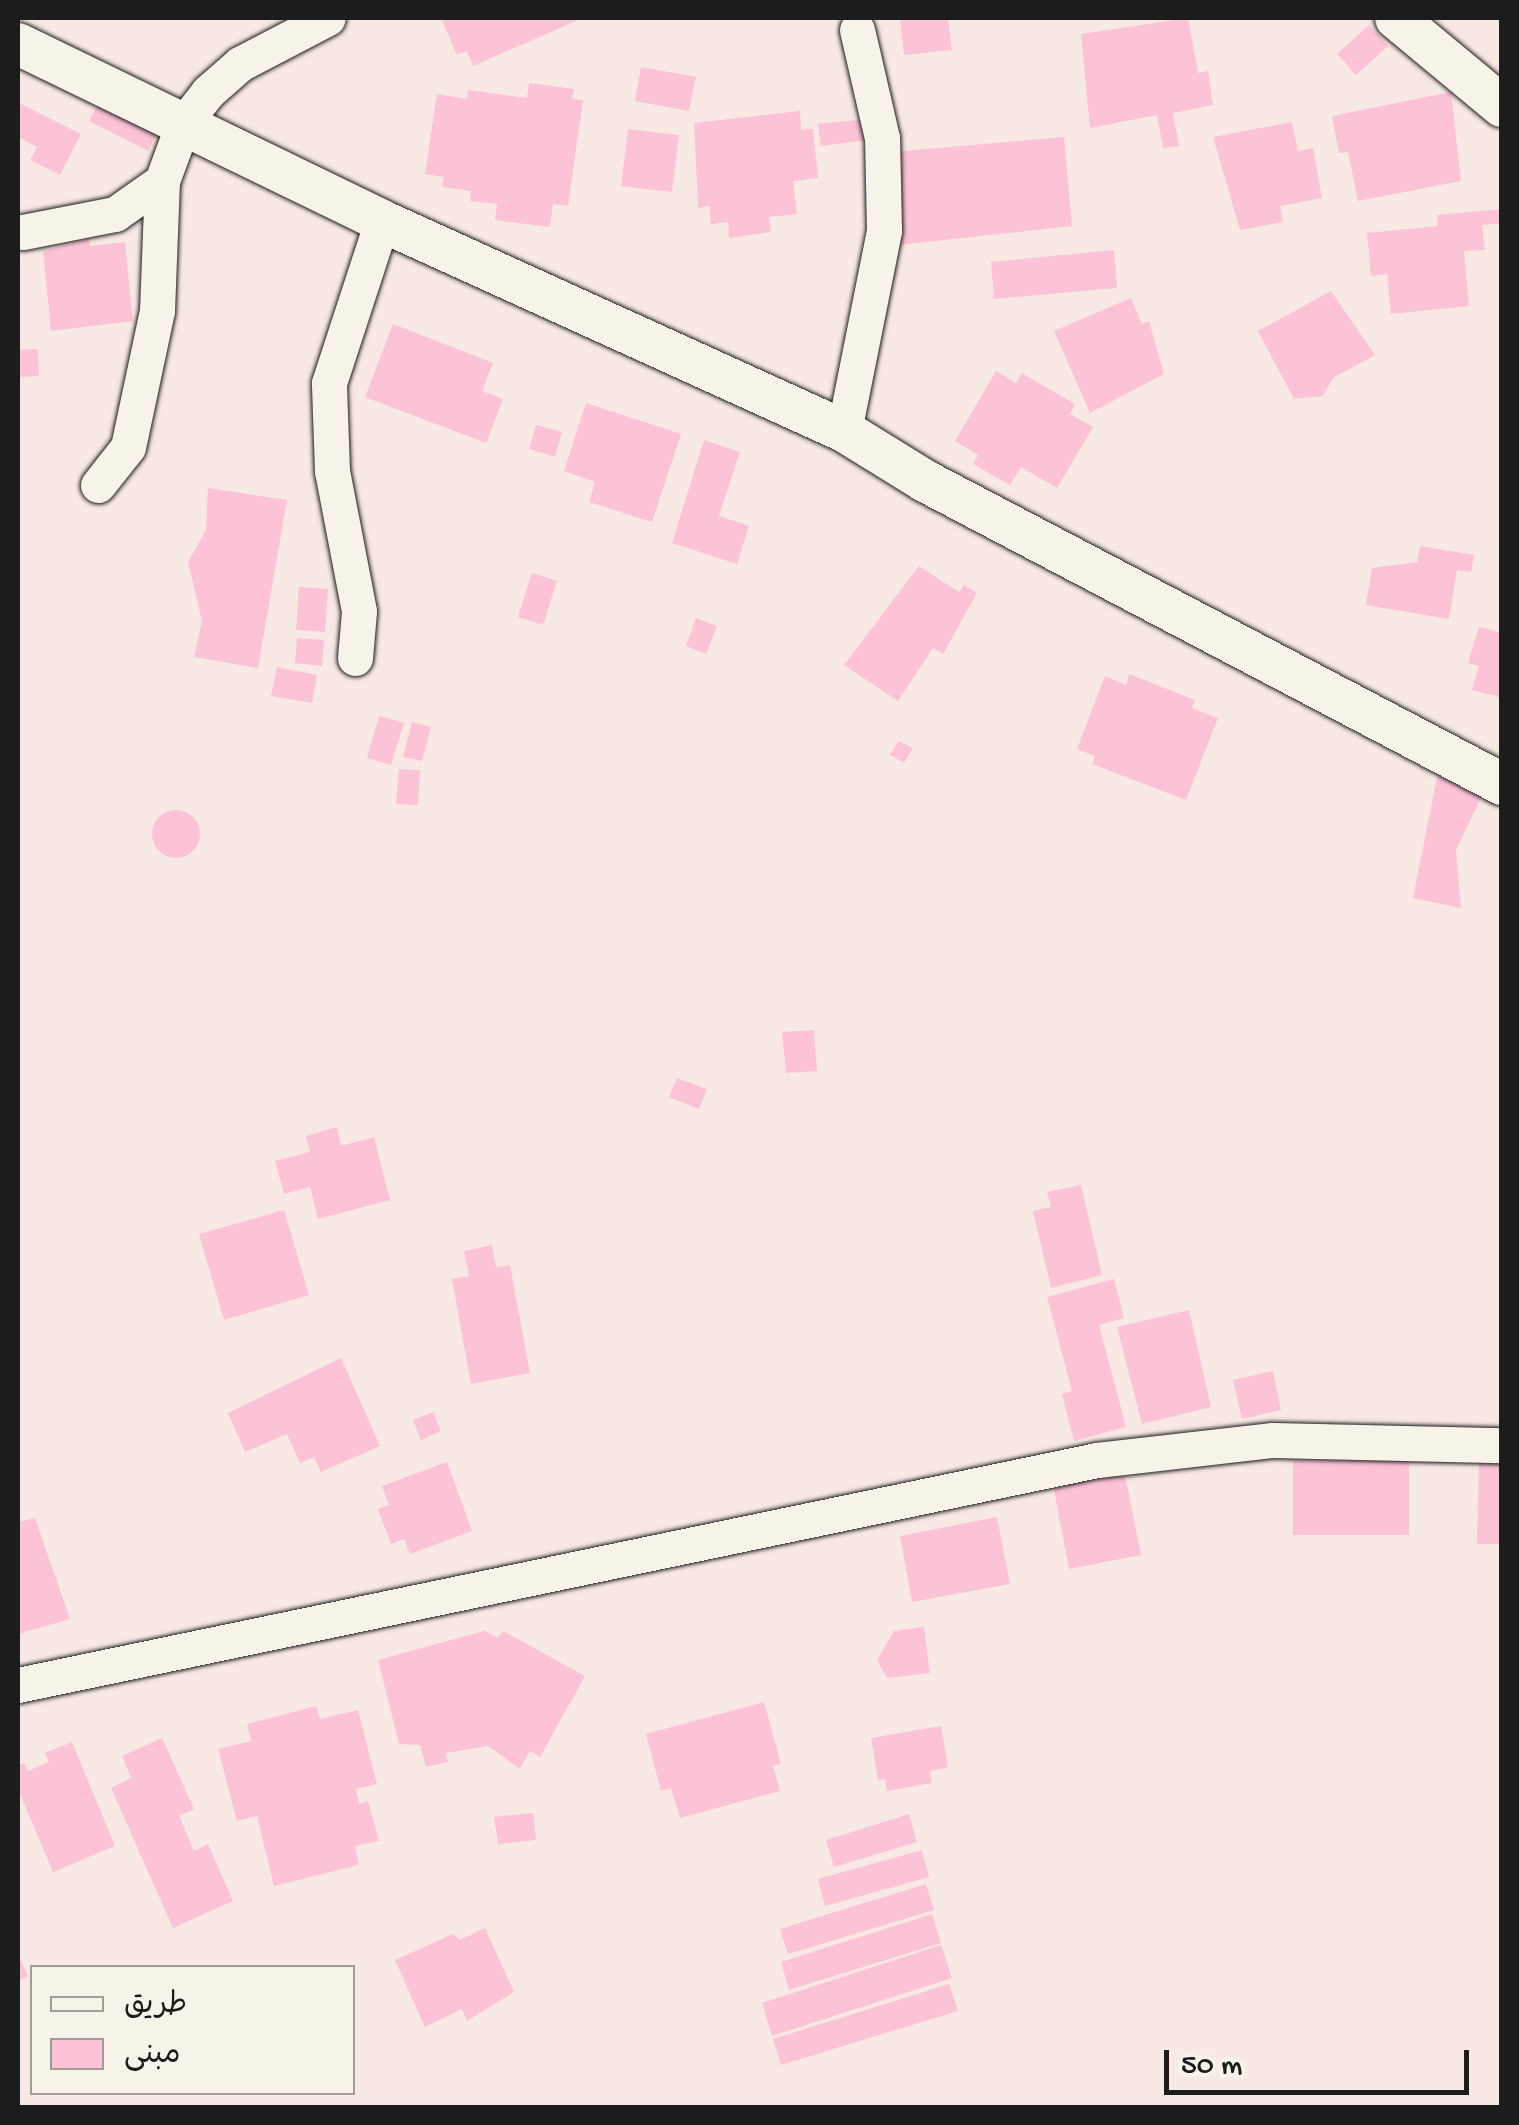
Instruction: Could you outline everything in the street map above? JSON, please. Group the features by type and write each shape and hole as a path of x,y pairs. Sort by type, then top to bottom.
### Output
{"street":[{"path":"98,485 128,448 157,311 162,182 184,124 240,64 328,18"},
{"path":"1396,18 1502,106"},
{"path":"844,431 884,230 882,138 856,30"},
{"path":"18,44 382,221 844,431 942,490 1502,784"},
{"path":"23,232 116,214 162,182"},
{"path":"355,658 359,611 332,471 329,383 382,221"},
{"path":"18,1685 1097,1460 1272,1440 1502,1445"}],"building":[{"path":"441,18 576,21 473,66 467,51 457,55"},
{"path":"900,18 948,18 952,50 904,55"},
{"path":"1188,18 1198,73 1208,71 1213,105 1173,113 1179,146 1163,148 1157,115 1090,128 1081,34"},
{"path":"1369,25 1388,46 1356,75 1337,54"},
{"path":"641,67 696,77 689,111 635,101"},
{"path":"529,83 574,89 572,99 583,100 568,206 553,204 550,227 495,220 497,204 470,201 471,191 442,187 444,177 425,174 437,94 467,99 468,90 527,98"},
{"path":"1451,92 1461,181 1358,201 1348,152 1339,153 1332,116"},
{"path":"103,95 161,124 148,151 89,121"},
{"path":"19,103 81,134 60,175 30,160 37,147 18,137"},
{"path":"800,111 801,130 813,129 818,178 793,181 797,214 769,217 771,232 729,238 728,222 711,224 709,206 698,208 694,123"},
{"path":"867,119 869,140 821,146 818,124"},
{"path":"1292,122 1298,151 1313,148 1322,198 1280,206 1283,222 1240,230 1213,137"},
{"path":"628,129 679,135 672,192 621,186"},
{"path":"1064,137 1072,226 899,245 891,152"},
{"path":"1502,209 1502,223 1482,225 1485,250 1464,251 1469,306 1391,314 1387,274 1371,276 1367,233 1438,226 1437,215"},
{"path":"89,239 90,246 125,242 133,321 51,331 43,251"},
{"path":"1114,250 1117,288 994,299 991,262"},
{"path":"1331,291 1375,355 1333,378 1323,396 1294,399 1258,331"},
{"path":"1131,298 1142,324 1149,321 1164,374 1090,413 1054,331"},
{"path":"393,324 493,363 482,391 503,399 486,443 365,397"},
{"path":"38,349 39,376 18,377 18,350"},
{"path":"996,371 1016,383 1022,373 1075,404 1070,414 1093,427 1057,488 1021,467 1010,485 973,464 978,455 955,441"},
{"path":"586,403 681,434 652,522 589,502 595,482 564,471"},
{"path":"536,425 562,432 555,457 529,449"},
{"path":"704,440 740,452 719,516 749,526 737,564 672,543"},
{"path":"208,488 287,500 258,668 194,657 202,621 188,562 206,530"},
{"path":"1420,546 1474,555 1471,572 1457,570 1449,619 1366,605 1372,568 1417,562"},
{"path":"919,566 959,592 964,585 977,593 943,654 933,648 898,701 844,665"},
{"path":"532,573 557,581 543,625 518,617"},
{"path":"299,587 328,589 325,632 296,630"},
{"path":"696,618 717,626 706,654 686,646"},
{"path":"1479,627 1502,633 1499,697 1472,690 1479,666 1468,663"},
{"path":"297,638 324,640 322,666 295,663"},
{"path":"277,667 317,675 312,703 271,696"},
{"path":"1129,674 1195,700 1192,708 1218,718 1186,800 1092,764 1095,756 1077,749 1105,676 1126,685"},
{"path":"379,716 404,723 391,765 367,758"},
{"path":"412,722 431,727 422,761 403,757"},
{"path":"899,741 913,748 904,763 890,755"},
{"path":"1439,768 1485,790 1456,850 1461,908 1413,898"},
{"path":"399,769 420,770 418,805 396,804"},
{"path":"176,810 193,817 200,834 193,851 176,858 159,851 152,834 159,817"},
{"path":"814,1030 817,1071 786,1073 782,1032"},
{"path":"677,1078 707,1089 699,1109 669,1097"},
{"path":"337,1127 341,1146 374,1137 390,1200 318,1219 310,1187 284,1194 275,1161 310,1152 306,1136"},
{"path":"1081,1185 1102,1275 1051,1288 1033,1211 1051,1207 1047,1192"},
{"path":"284,1210 309,1295 224,1320 199,1234"},
{"path":"492,1245 496,1267 510,1265 530,1373 471,1384 452,1279 469,1276 464,1251"},
{"path":"1114,1279 1124,1318 1099,1325 1126,1427 1074,1441 1062,1394 1072,1391 1047,1297"},
{"path":"1189,1310 1211,1407 1142,1424 1117,1327"},
{"path":"341,1358 380,1446 321,1472 314,1457 300,1463 287,1434 245,1452 228,1413"},
{"path":"1273,1371 1281,1410 1242,1419 1233,1380"},
{"path":"433,1412 441,1431 421,1440 413,1420"},
{"path":"1409,1460 1409,1535 1293,1535 1293,1461"},
{"path":"447,1462 472,1531 410,1554 404,1539 391,1544 378,1509 389,1505 382,1486"},
{"path":"1479,1462 1502,1462 1502,1544 1477,1544"},
{"path":"1124,1470 1141,1555 1069,1569 1053,1484"},
{"path":"997,1517 1010,1584 912,1602 900,1536"},
{"path":"35,1518 70,1619 18,1634 18,1522"},
{"path":"924,1627 930,1673 887,1678 877,1660 894,1631"},
{"path":"484,1631 498,1638 503,1631 585,1676 540,1757 530,1751 520,1769 488,1746 446,1753 448,1762 426,1767 420,1745 399,1744 378,1660"},
{"path":"764,1702 781,1764 773,1766 780,1791 680,1818 671,1788 661,1791 646,1734"},
{"path":"316,1706 320,1719 358,1710 377,1784 356,1789 359,1804 368,1801 379,1841 355,1846 359,1865 274,1886 257,1816 237,1821 218,1749 251,1741 247,1724"},
{"path":"941,1726 948,1767 930,1771 932,1783 887,1791 885,1779 878,1780 871,1738"},
{"path":"162,1738 194,1809 179,1816 194,1851 208,1844 233,1901 173,1928 111,1788 131,1778 122,1756"},
{"path":"72,1742 115,1846 53,1872 18,1789 18,1766 24,1763 28,1771 49,1762 45,1753"},
{"path":"533,1813 536,1840 498,1844 494,1817"},
{"path":"909,1814 917,1842 834,1867 826,1840"},
{"path":"922,1850 929,1877 825,1906 818,1879"},
{"path":"926,1884 934,1910 788,1954 780,1929"},
{"path":"932,1914 941,1943 789,1990 781,1962"},
{"path":"485,1928 514,1992 467,2021 462,2009 425,2027 395,1960 453,1934 460,1940"},
{"path":"941,1945 952,1978 772,2036 762,2003"},
{"path":"18,1955 28,1976 18,1981"},
{"path":"949,1984 958,2011 781,2065 773,2039"}]}
